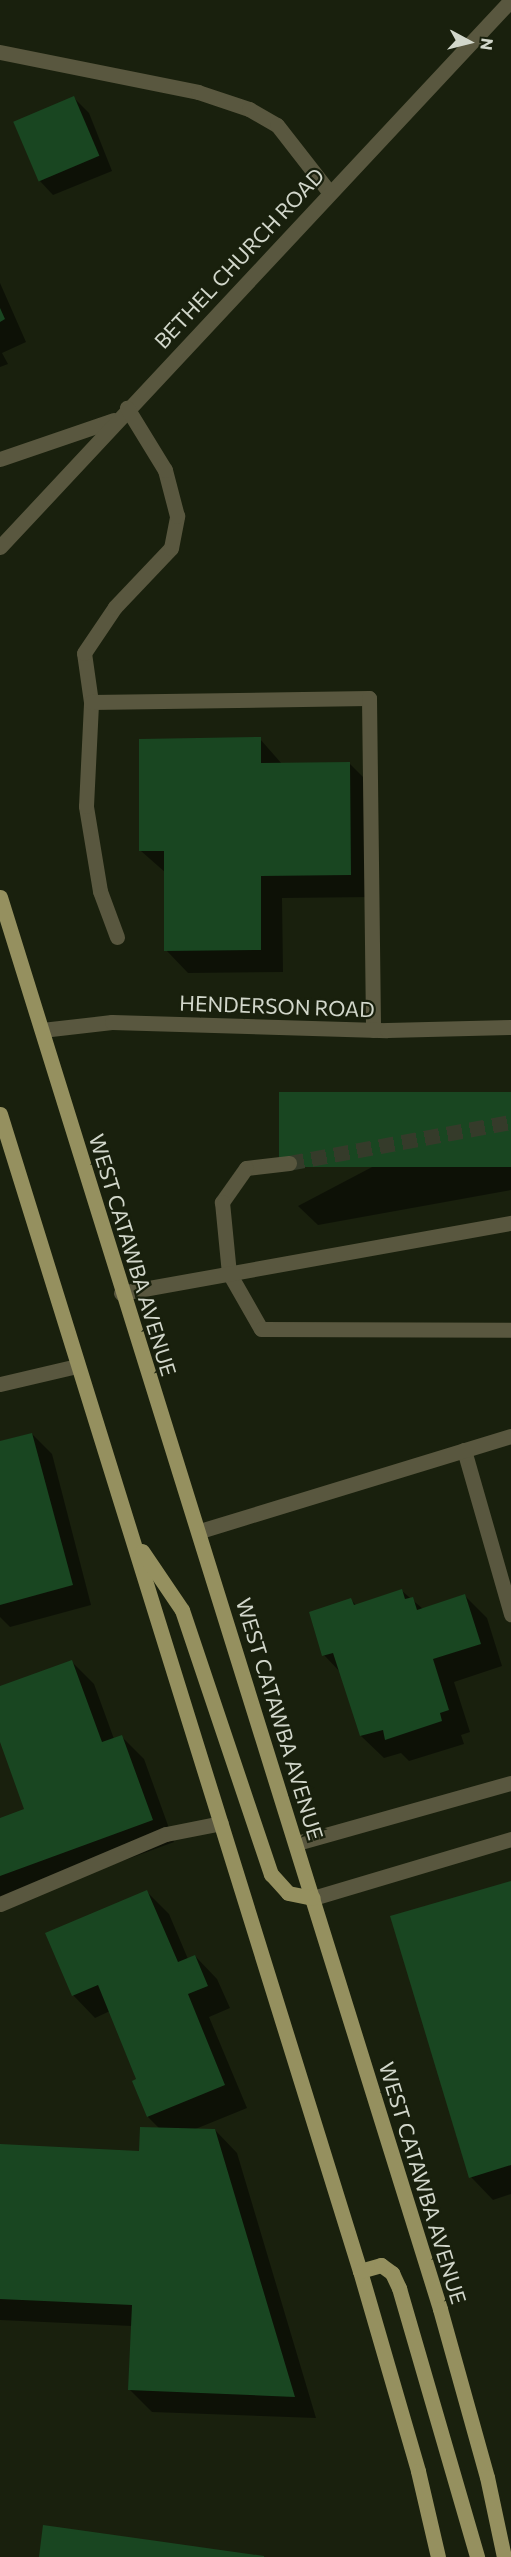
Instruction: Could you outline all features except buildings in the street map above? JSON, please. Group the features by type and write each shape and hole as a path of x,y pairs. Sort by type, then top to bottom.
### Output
{"main road":[{"name":"WEST CATAWBA AVENUE","path":"0,897 121,1293 200,1531 440,2309 487,2477 504,2557"},
{"path":"0,1114 360,2271 418,2471 438,2557"},
{"path":"132,1536 182,1610 271,1874 288,1893 313,1898"},
{"path":"360,2271 381,2265 392,2273 399,2288 477,2557"}],"street":[{"name":"BETHEL CHURCH ROAD","path":"0,547 122,413 511,0"},
{"path":"0,52 198,92 249,109 278,126 330,193"},
{"path":"0,459 122,413 165,470 177,516 171,548 116,607 84,653 91,702 86,806 100,891 117,937"},
{"path":"91,702 369,698 373,1030"},
{"name":"HENDERSON ROAD","path":"42,1030 112,1022 373,1030 511,1027"},
{"path":"289,1163 246,1168 222,1202 229,1273 261,1329 511,1330"},
{"path":"121,1293 511,1223"},
{"path":"0,1384 77,1366"},
{"path":"200,1531 511,1436"},
{"path":"465,1450 511,1614"},
{"path":"297,1843 511,1783"},
{"path":"0,1904 166,1834 221,1823"},
{"path":"313,1898 511,1839"}],"tunnel":[{"path":"289,1163 511,1122"}]}
